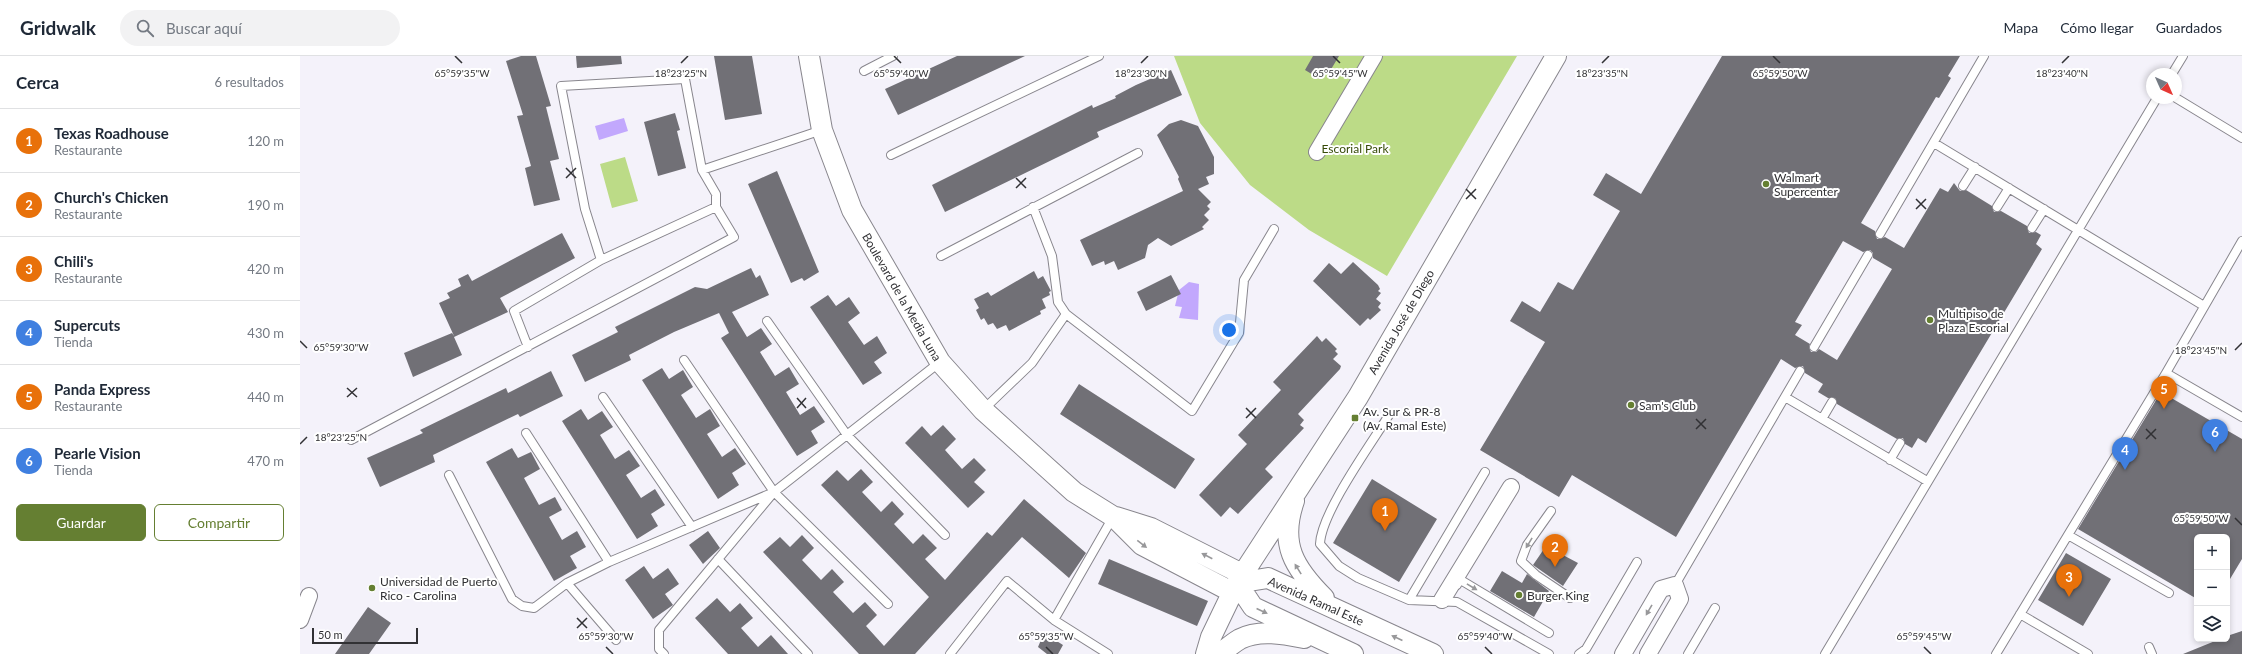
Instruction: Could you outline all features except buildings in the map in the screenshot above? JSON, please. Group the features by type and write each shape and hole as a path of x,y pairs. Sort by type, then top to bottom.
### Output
{"street":[{"name":"Boulevard de la Media Luna","path":"808,56 822,130 852,210 940,362 983,410 1074,492 1114,517 1152,528 1237,583"},
{"path":"1317,152 1374,56"},
{"name":"Avenida José de Diego","path":"1206,654 1211,637 1237,583 1358,397 1556,56"},
{"path":"1300,484 1290,513 1288,532 1289,547 1295,564 1304,578 1334,608"},
{"path":"1445,601 1511,488"},
{"name":"Avenida Ramal Este","path":"1237,583 1268,578 1433,654"},
{"path":"1237,583 1254,607 1351,654"},
{"path":"1623,654 1661,589 1676,585 1680,598 1648,654"},
{"path":"300,620 309,596"},
{"path":"1220,654 1240,639 1259,633 1285,634 1332,644"}],"lane":[{"path":"864,71 893,56"},
{"path":"891,155 1099,56"},
{"path":"1880,234 1984,56"},
{"path":"2176,68 2183,56"},
{"path":"351,440 734,237 716,207 716,194 702,170 685,79 561,86 585,210 601,260"},
{"path":"2182,102 2242,138"},
{"path":"1825,654 2153,104"},
{"path":"702,170 822,130"},
{"path":"1934,142 2204,306"},
{"path":"941,256 1138,153"},
{"path":"1963,186 1975,167"},
{"path":"1997,207 2009,188"},
{"path":"528,347 514,311 601,260 716,207"},
{"path":"1033,207 1052,256 1058,302 1066,314 1192,411 1239,333 1244,280 1274,229"},
{"path":"2032,228 2044,209"},
{"path":"1996,654 2166,372 2242,241"},
{"path":"1814,347 1868,255"},
{"path":"983,410 1032,363 1066,314"},
{"path":"767,320 847,435 945,534"},
{"path":"684,360 774,492 888,604"},
{"path":"664,654 660,649 659,630 774,492 940,362"},
{"path":"1676,585 1800,371"},
{"path":"2166,372 2242,417"},
{"path":"603,397 692,527"},
{"path":"1785,397 1928,481"},
{"path":"1822,419 1832,402"},
{"path":"1388,415 1328,515 1321,534 1320,544 1339,566 1358,578 1409,600 1457,602 1549,654"},
{"path":"526,433 609,562"},
{"path":"1890,460 1900,443"},
{"path":"1409,600 1484,472"},
{"path":"449,476 512,599 522,606 534,608 567,583 609,562 774,492"},
{"path":"1551,511 1527,545 1521,561 1536,575 1570,598"},
{"path":"1054,620 1114,517"},
{"path":"2068,535 2169,593"},
{"path":"718,559 808,654"},
{"path":"1579,654 1586,649 1637,562"},
{"path":"1445,601 1460,579 1549,633"},
{"path":"950,654 1007,581 1054,620 1108,654"},
{"path":"567,583 616,640"},
{"path":"1688,654 1714,608"},
{"path":"2020,614 2088,654"}],"green space":[{"name":"Escorial Park","path":"1174,56 1517,56 1387,276 1309,230 1250,185 1200,123"},
{"path":"625,157 638,201 612,208 600,164"}],"shaded area":[{"path":"624,118 628,131 599,140 595,126"},
{"path":"1189,282 1199,284 1198,320 1179,318 1182,307 1175,306 1179,290"}],"place":[{"name":"Walmart Supercenter","path":"1766,184"},
{"name":"Multipiso de Plaza Escorial","path":"1930,320"},
{"name":"Sam's Club","path":"1631,405"},
{"name":"Panda Express","path":"2164,409"},
{"name":"Av. Sur & PR-8 (Av. Ramal Este)","path":"1355,418"},
{"name":"Pearle Vision","path":"2215,452"},
{"name":"Supercuts","path":"2125,470"},
{"name":"Texas Roadhouse","path":"1385,531"},
{"name":"Church's Chicken","path":"1555,567"},
{"name":"Universidad de Puerto Rico - Carolina","path":"372,588"},
{"name":"Burger King","path":"1519,595"},
{"name":"Chili's","path":"2069,597"}]}
